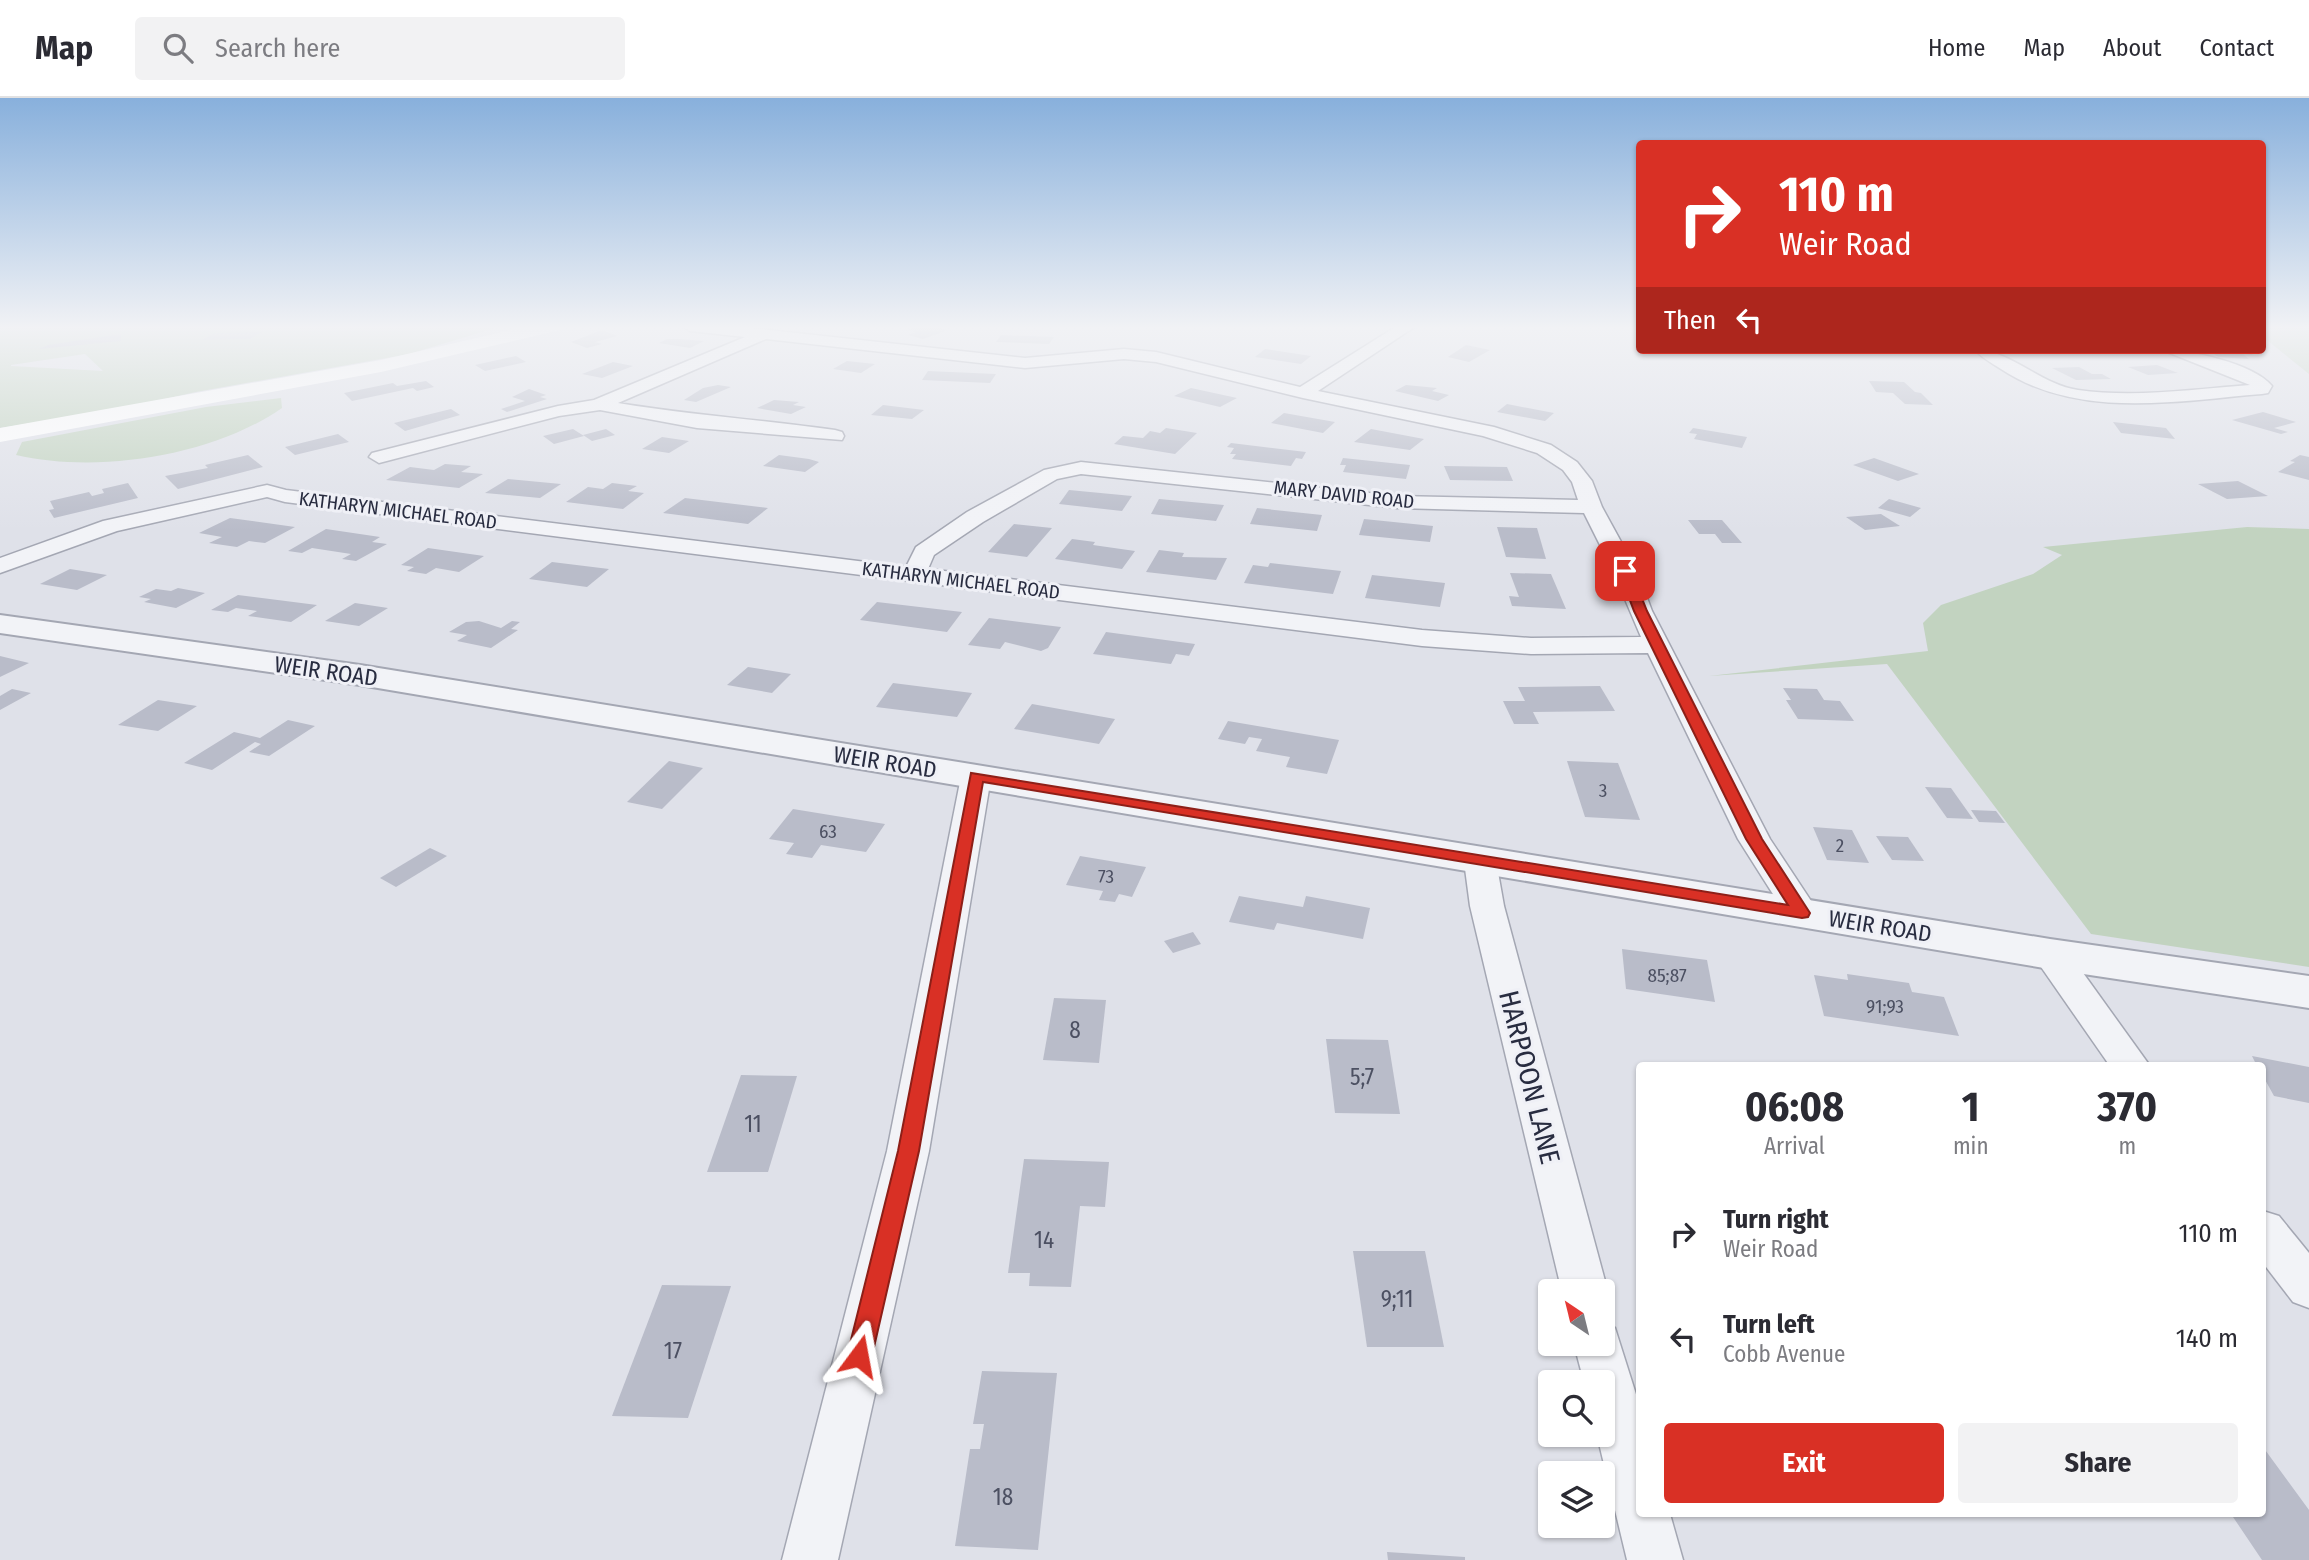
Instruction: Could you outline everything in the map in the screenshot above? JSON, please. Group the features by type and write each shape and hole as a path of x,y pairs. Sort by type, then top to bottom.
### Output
{"main road":[{"path":"0,435 225,394"}],"street":[{"path":"598,405 624,394"},
{"path":"1309,394 1506,436 1544,449 1573,470 1582,481 1591,507 1657,645 1754,839 1802,913"},
{"path":"2072,394 2143,398 2193,394"},
{"path":"379,457 558,411 598,405 620,406 697,422 759,425 835,436"},
{"name":"MARY DAVID ROAD","path":"915,574 924,552 1028,486 1051,474 1097,467 1397,502 1490,502 1591,507"},
{"name":"KATHARYN MICHAEL ROAD","path":"0,566 111,526 267,491 285,496 1422,638 1531,646 1657,645"},
{"name":"WEIR ROAD","path":"0,624 360,675 2050,954 2309,992"},
{"path":"810,1560 908,1151 976,777"},
{"name":"HARPOON LANE","path":"1480,861 1491,919 1582,1279"},
{"path":"2050,954 2128,1062"},
{"path":"2266,1234 2309,1287"},
{"path":"1601,1356 1636,1487"},
{"path":"1644,1517 1655,1560"}],"green space":[{"path":"0,394 186,394 115,410 0,428"},
{"path":"281,398 282,408 254,425 189,449 154,457 82,462 16,455 22,442 206,407"},
{"path":"2247,527 2309,529 2309,967 2091,934 1887,664 1709,676 1928,651 1923,623 1941,605 2033,574 2062,555 2043,547"}],"building":[{"path":"345,394 384,394 352,401"},
{"path":"518,394 544,394 546,395 540,397 547,399 507,412 501,409 525,401 512,397"},
{"path":"693,394 714,394 696,402 684,400"},
{"path":"1220,394 1237,398 1220,407 1174,396"},
{"path":"1409,394 1449,395 1438,401"},
{"path":"1894,394 1922,394 1933,405 1905,404"},
{"path":"774,400 799,402 793,405 806,407 791,414 757,408"},
{"path":"1507,404 1554,413 1545,421 1497,412"},
{"path":"883,405 924,410 912,419 871,415"},
{"path":"451,409 460,415 405,431 394,423"},
{"path":"2263,412 2296,422 2274,428 2288,432 2281,434 2232,420"},
{"path":"1284,413 1335,422 1323,433 1271,423"},
{"path":"2113,422 2166,428 2175,439 2121,433"},
{"path":"1166,428 1197,433 1175,454 1114,444 1123,436 1143,438 1150,431 1160,433"},
{"path":"1693,428 1747,437 1742,448 1694,439 1697,434 1689,433"},
{"path":"573,429 584,436 554,444 543,436"},
{"path":"606,429 615,435 592,441 583,435"},
{"path":"1371,429 1424,439 1410,450 1354,442"},
{"path":"338,434 349,442 295,455 285,447"},
{"path":"662,437 689,441 669,453 642,449"},
{"path":"1231,443 1306,452 1302,459 1296,458 1291,466 1232,459 1236,454 1230,454 1234,448 1227,447"},
{"path":"248,455 263,467 178,489 165,476 208,468 205,465"},
{"path":"779,455 819,462 805,472 763,466"},
{"path":"2300,455 2309,457 2309,480 2278,472 2295,462 2290,461"},
{"path":"1343,458 1410,465 1406,479 1343,472 1346,465 1340,465"},
{"path":"1874,458 1919,474 1898,481 1853,465"},
{"path":"445,464 471,466 461,472 483,474 459,488 386,480 410,467 434,470"},
{"path":"1444,466 1507,467 1513,481 1450,480"},
{"path":"508,479 561,484 540,498 485,493"},
{"path":"2238,481 2268,496 2227,499 2198,484"},
{"path":"128,483 138,498 54,518 49,510 54,509 50,501 89,492 92,496 104,493 102,489"},
{"path":"612,483 637,486 628,491 644,493 623,509 566,502 588,487 603,489"},
{"path":"1069,490 1132,496 1122,511 1059,504"},
{"path":"685,498 768,508 748,524 663,513"},
{"path":"1159,499 1224,505 1216,521 1151,514"},
{"path":"1889,499 1921,508 1910,517 1878,508"},
{"path":"1257,508 1322,515 1317,531 1250,524"},
{"path":"1881,514 1900,526 1865,530 1846,517"},
{"path":"230,518 295,527 265,543 249,541 237,547 209,543 222,537 199,533"},
{"path":"1364,519 1433,526 1430,542 1359,535"},
{"path":"1688,520 1722,520 1742,543 1722,543 1715,534 1699,534"},
{"path":"1014,524 1052,528 1027,557 988,552"},
{"path":"1497,527 1537,528 1546,559 1506,557"},
{"path":"326,529 380,537 372,542 387,544 356,561 342,559 351,554 312,548 302,553 288,551"},
{"path":"1072,539 1135,551 1122,569 1055,559"},
{"path":"428,548 484,556 459,572 436,568 426,574 407,571 414,567 401,565"},
{"path":"1159,550 1184,553 1182,557 1227,558 1216,580 1146,572"},
{"path":"552,562 609,569 587,587 529,579"},
{"path":"1270,563 1341,571 1333,594 1244,583 1253,565 1268,567"},
{"path":"70,569 107,575 77,590 40,584"},
{"path":"1510,573 1551,574 1566,609 1512,606 1509,596 1519,597"},
{"path":"1372,575 1445,583 1440,607 1365,598"},
{"path":"178,588 205,593 176,608 144,602 151,599 139,597 156,589 171,591"},
{"path":"238,595 317,605 291,622 248,616 257,611 236,608 228,612 211,610"},
{"path":"877,602 962,612 947,632 860,620"},
{"path":"355,603 388,608 359,626 325,621"},
{"path":"989,618 1061,627 1048,648 1041,651 1005,642 1000,649 968,645"},
{"path":"479,621 501,628 512,621 520,622 511,629 518,630 491,648 457,641 467,635 449,632 466,622"},
{"path":"1106,632 1195,644 1189,656 1176,654 1171,664 1093,654"},
{"path":"0,656 29,663 0,677"},
{"path":"748,667 791,674 772,693 727,685"},
{"path":"893,683 972,693 957,717 876,707"},
{"path":"1600,686 1615,711 1533,712 1539,724 1514,724 1503,701 1525,701 1518,687"},
{"path":"1783,688 1817,689 1824,700 1840,701 1854,721 1798,719 1786,700 1791,700"},
{"path":"12,689 31,693 0,710 0,696"},
{"path":"158,700 197,706 158,731 118,725"},
{"path":"1032,704 1115,719 1099,744 1014,729"},
{"path":"288,720 315,726 269,756 249,752 261,744 255,742 212,770 184,763 234,732 260,738"},
{"path":"1228,721 1339,740 1327,774 1286,767 1290,757 1256,751 1262,739 1249,737 1245,744 1218,739"},
{"path":"669,761 703,768 662,809 627,802"},
{"path":"1567,761 1618,763 1640,820 1585,817"},
{"path":"1925,787 1951,788 1973,819 1947,818"},
{"path":"793,809 885,824 866,852 821,845 812,858 786,854 794,843 769,839"},
{"path":"1971,810 1996,811 2005,823 1979,822"},
{"path":"1813,827 1852,830 1869,863 1827,860"},
{"path":"1876,836 1908,837 1924,861 1892,860"},
{"path":"430,848 447,856 396,887 380,878"},
{"path":"1080,856 1146,867 1132,897 1119,894 1115,902 1099,900 1103,891 1066,885"},
{"path":"1239,896 1303,907 1306,896 1370,908 1363,939 1277,923 1274,930 1229,922"},
{"path":"1193,932 1201,944 1173,953 1164,941"},
{"path":"1622,949 1707,960 1715,1002 1626,989"},
{"path":"1847,974 1909,983 1912,992 1944,997 1959,1036 1824,1016 1814,975 1848,980"},
{"path":"1054,998 1106,1000 1099,1063 1043,1060"},
{"path":"1326,1039 1388,1040 1400,1114 1335,1113"},
{"path":"2252,1056 2309,1067 2309,1103 2274,1096 2266,1081 2266,1062 2255,1062"},
{"path":"741,1075 797,1076 768,1172 707,1172"},
{"path":"1024,1159 1109,1162 1105,1207 1080,1206 1071,1287 1029,1286 1030,1273 1008,1273"},
{"path":"1353,1251 1425,1251 1444,1347 1367,1347"},
{"path":"662,1285 731,1286 688,1418 612,1416"},
{"path":"982,1371 1057,1373 1038,1550 955,1546 970,1449 980,1449 984,1424 973,1424"},
{"path":"2266,1451 2309,1510 2309,1560 2262,1560 2233,1517 2266,1517"},
{"path":"1387,1552 1465,1557 1465,1560 1388,1560"}],"route":[{"path":"859,1356 908,1151 976,777 1802,913 1754,839 1640,611 1625,571"}]}
